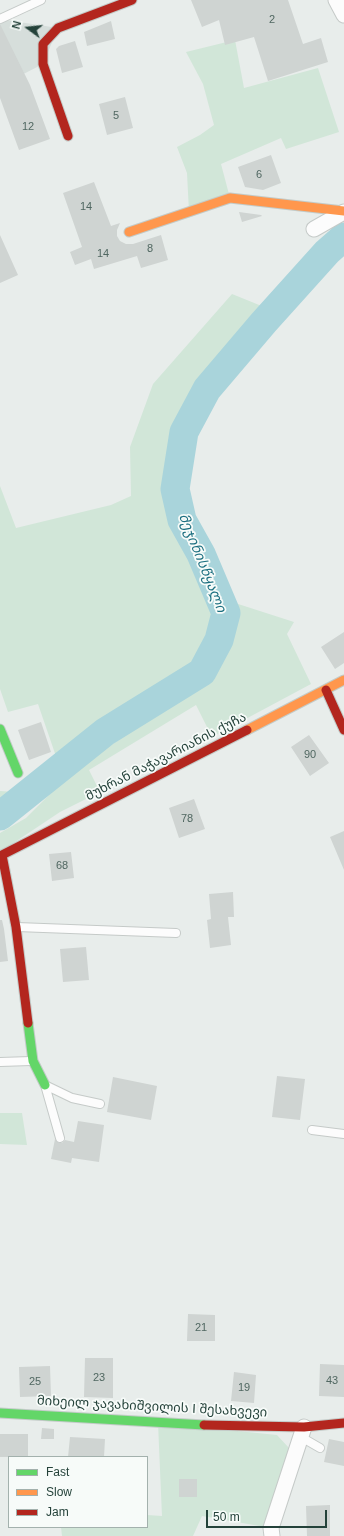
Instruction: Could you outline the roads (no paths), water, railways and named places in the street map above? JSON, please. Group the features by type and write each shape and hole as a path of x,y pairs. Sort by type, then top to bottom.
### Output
{"street":[{"path":"68,136 43,64 43,44 58,28 132,0"},
{"path":"336,0 344,15"},
{"path":"129,232 230,198 344,211"},
{"path":"314,229 344,211"},
{"name":"მუხრან მაჭავარიანის ქუჩა","path":"1,855 344,680"},
{"path":"326,690 344,730"},
{"path":"0,729 18,773"},
{"path":"1,855 16,927 33,1061 45,1085"},
{"name":"მიხეილ ჯავახიშვილის I შესახვევი","path":"0,1413 302,1432 344,1423"},
{"path":"272,1536 271,1528 302,1432"}],"lane":[{"path":"0,19 41,0"},
{"path":"16,927 176,933"},
{"path":"0,1062 33,1061"},
{"path":"45,1085 72,1098 100,1104"},
{"path":"45,1085 60,1138"},
{"path":"312,1130 344,1134"},
{"path":"302,1432 320,1448"}],"waterway":[{"name":"მეჯინისწყალი","path":"0,816 105,732 202,672 219,640 226,613 201,554 182,520 175,489 184,432 207,389 264,322 327,252 344,237"}]}
